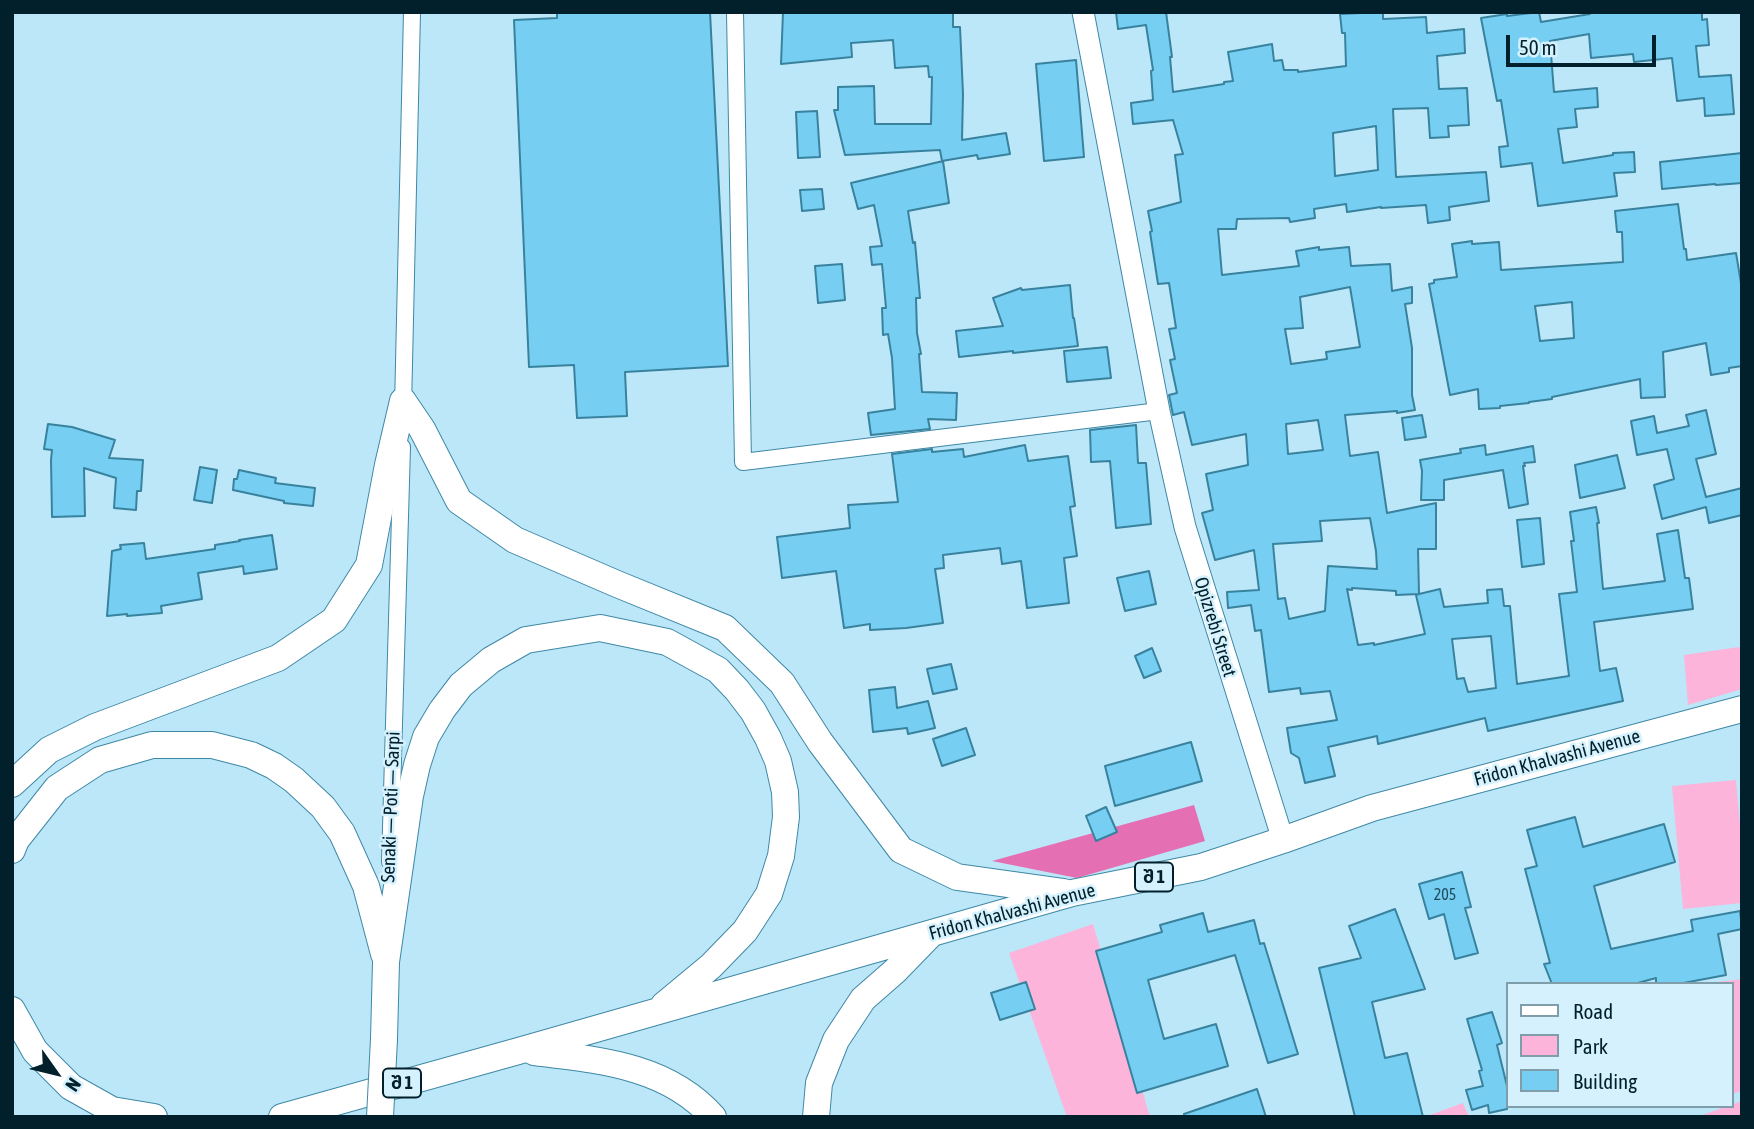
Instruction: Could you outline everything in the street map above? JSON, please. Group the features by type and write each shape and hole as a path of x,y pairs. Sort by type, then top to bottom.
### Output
{"highway":[{"path":"12,784 49,750 95,727 278,658 334,620 369,565 403,401"},
{"path":"403,401 422,429 459,501 515,540 725,628 782,683 820,742 901,850 957,877 1072,893"},
{"path":"386,962 417,765 426,737 442,710 461,685 491,660 526,640 600,628 667,642 718,670 753,711 768,737 778,761 785,792 786,817 782,856 769,894 745,931 711,966 654,1012"},
{"name":"Fridon Khalvashi Avenue","path":"282,1117 1072,893 1201,867 1372,808 1742,709"},
{"path":"12,850 16,840 57,788 100,760 152,746 212,745 251,755 294,780 323,807 342,833 366,886 386,962"},
{"path":"816,1117 819,1083 836,1040 863,999 933,933"},
{"name":"Senaki — Poti — Sarpi","path":"380,1117 386,962"},
{"path":"12,1010 35,1051 71,1087 112,1110 154,1117"},
{"path":"522,1050 601,1061 662,1078 702,1104 713,1117"}],"street":[{"name":"Senaki — Poti — Sarpi","path":"386,962 412,12"},
{"path":"735,12 743,462 1159,411"},
{"name":"Opizrebi Street","path":"1083,12 1159,411 1185,527 1283,840"}],"green space":[{"path":"1739,647 1742,656 1742,689 1688,705 1684,655"},
{"path":"1736,780 1742,848 1742,903 1683,909 1672,786"},
{"path":"1093,924 1150,1117 1067,1117 1009,953"},
{"path":"1742,979 1742,1091 1733,1093 1733,982 1717,982"},
{"path":"1742,1101 1742,1117 1697,1117 1722,1108 1733,1108 1733,1104"},
{"path":"1463,1103 1469,1117 1424,1117"}],"shaded area":[{"path":"1194,805 1205,841 1077,878 992,861"}],"building":[{"path":"557,12 710,12 728,366 625,372 627,416 577,418 574,365 529,367 514,20 557,18"},
{"path":"783,12 953,12 953,27 960,27 962,140 1006,133 1010,154 978,159 977,155 942,161 940,150 845,155 834,110 838,110 838,87 874,86 875,124 931,124 932,77 929,77 928,66 895,68 893,40 851,43 852,57 781,64"},
{"path":"1116,12 1166,12 1173,92 1233,81 1228,52 1272,44 1274,61 1282,60 1284,70 1298,72 1346,66 1345,33 1342,33 1340,14 1383,12 1383,19 1426,17 1427,33 1464,29 1465,53 1437,56 1439,89 1467,88 1469,125 1448,126 1449,137 1430,138 1428,108 1393,109 1396,177 1486,172 1489,201 1449,207 1450,220 1428,223 1426,205 1347,212 1346,204 1314,209 1315,218 1290,222 1289,218 1237,219 1236,229 1218,229 1222,275 1299,266 1296,251 1319,247 1319,250 1349,247 1351,266 1390,264 1392,291 1412,287 1412,303 1405,304 1412,348 1412,395 1415,410 1345,415 1350,456 1378,452 1387,513 1436,503 1436,549 1418,549 1419,594 1440,589 1444,607 1488,603 1487,590 1502,589 1504,606 1510,606 1517,684 1569,676 1559,594 1577,592 1570,512 1596,507 1603,589 1665,581 1657,534 1678,530 1693,609 1594,622 1600,671 1616,668 1623,701 1488,731 1485,718 1378,744 1377,736 1328,747 1335,776 1305,783 1299,758 1291,753 1287,728 1337,720 1330,691 1301,694 1300,688 1269,692 1261,630 1255,631 1251,605 1228,608 1227,592 1259,590 1254,550 1215,560 1202,513 1213,510 1206,474 1248,465 1246,434 1192,445 1184,412 1173,415 1169,395 1177,393 1170,360 1175,359 1169,329 1176,328 1169,283 1158,284 1148,211 1181,202 1175,155 1183,154 1173,120 1133,124 1131,103 1153,100 1153,70 1146,25 1118,29","holes":["1376,126 1378,170 1335,176 1333,133","1350,287 1360,347 1326,352 1327,359 1291,364 1285,329 1303,328 1300,297","1318,420 1323,450 1288,454 1286,424","1370,518 1377,569 1328,566 1325,611 1289,619 1285,598 1278,599 1273,544 1322,541 1320,521","1347,589 1396,591 1396,595 1419,594 1416,595 1425,634 1374,645 1358,645","1491,636 1496,688 1468,692 1464,678 1457,679 1452,639"]},
{"path":"1539,12 1541,22 1590,14 1589,12 1702,12 1702,20 1707,19 1709,45 1696,46 1699,77 1731,75 1734,114 1705,116 1704,98 1677,101 1672,58 1634,62 1633,54 1591,58 1589,34 1550,41 1554,92 1597,88 1598,107 1575,109 1577,127 1558,129 1563,163 1613,153 1634,152 1635,172 1614,173 1617,196 1538,206 1532,163 1501,167 1499,147 1508,146 1501,100 1497,101 1481,18"},
{"path":"1076,60 1084,157 1044,161 1036,64"},
{"path":"817,111 820,157 798,158 796,112"},
{"path":"1742,153 1742,183 1662,189 1660,162"},
{"path":"943,161 949,203 908,211 913,243 915,242 920,298 916,298 922,392 957,393 956,420 928,419 930,429 871,435 868,413 895,409 892,358 888,334 883,335 882,308 886,308 882,264 872,265 870,247 882,246 874,205 858,209 851,183"},
{"path":"822,189 824,209 802,211 800,190"},
{"path":"1678,204 1687,260 1736,253 1742,289 1742,366 1729,368 1729,372 1711,375 1706,343 1663,352 1665,397 1641,398 1640,379 1500,408 1479,409 1478,389 1450,395 1429,284 1434,283 1434,280 1457,277 1452,244 1472,241 1472,244 1499,242 1501,270 1623,262 1622,232 1617,232 1615,211","holes":["1572,302 1574,338 1540,341 1535,306"]},
{"path":"842,264 845,300 818,303 815,266"},
{"path":"1070,285 1078,346 959,357 956,331 1003,326 993,298 1021,288"},
{"path":"1107,347 1111,378 1067,382 1064,351"},
{"path":"1706,410 1716,454 1696,459 1706,497 1742,488 1742,515 1709,523 1706,507 1662,519 1654,485 1674,479 1667,449 1637,455 1631,421 1654,416 1657,433 1689,426 1686,415"},
{"path":"1422,415 1426,437 1405,440 1402,418"},
{"path":"48,424 72,427 115,440 109,458 143,460 141,491 137,491 136,510 114,508 116,478 84,468 85,516 52,517 52,450 44,449"},
{"path":"1136,425 1138,463 1146,463 1151,524 1116,528 1110,461 1091,462 1090,430"},
{"path":"1025,445 1028,461 1068,456 1075,506 1070,507 1077,556 1064,558 1069,603 1027,608 1021,561 1002,564 1000,548 943,555 944,568 935,569 943,623 870,630 870,624 844,628 836,571 782,578 777,537 850,528 848,505 898,502 892,454 932,449 932,452 963,449 964,457"},
{"path":"1485,445 1486,455 1533,446 1535,462 1524,463 1523,466 1528,504 1509,508 1503,470 1444,480 1444,500 1421,500 1420,460 1461,453 1460,449"},
{"path":"1617,455 1625,488 1580,498 1575,465"},
{"path":"200,467 217,470 212,503 194,500"},
{"path":"239,470 276,478 275,483 315,488 313,506 284,503 233,490 234,479 237,479"},
{"path":"1540,518 1544,564 1522,567 1517,520"},
{"path":"272,535 277,569 244,574 243,566 198,573 202,599 161,606 162,613 107,616 112,551 121,549 120,545 144,543 146,559 215,549 215,545"},
{"path":"1149,571 1156,604 1125,611 1117,578"},
{"path":"1152,648 1161,671 1144,678 1135,656"},
{"path":"951,664 957,689 933,694 927,669"},
{"path":"895,687 897,708 928,701 935,728 908,734 907,728 873,732 869,690"},
{"path":"966,728 975,755 942,766 933,739"},
{"path":"1191,742 1202,781 1115,806 1105,766"},
{"path":"1106,807 1117,832 1096,841 1086,816"},
{"path":"1575,817 1583,847 1664,824 1675,862 1594,886 1611,949 1693,931 1691,920 1740,911 1742,929 1718,934 1726,975 1689,982 1656,982 1656,978 1641,982 1551,982 1544,964 1550,963 1525,869 1537,866 1527,830"},
{"path":"1462,872 1471,907 1465,908 1478,953 1455,959 1444,914 1429,919 1419,884"},
{"path":"1395,909 1425,989 1372,1002 1385,1058 1407,1053 1423,1117 1355,1117 1319,968 1361,958 1349,926"},
{"path":"1203,913 1208,932 1254,920 1260,944 1264,943 1298,1054 1268,1063 1235,955 1148,980 1164,1039 1216,1024 1228,1066 1137,1093 1096,951 1162,932 1160,925"},
{"path":"1026,982 1035,1009 1000,1020 991,993"},
{"path":"1492,1012 1502,1043 1497,1045 1506,1082 1507,1109 1489,1113 1488,1105 1472,1110 1466,1090 1483,1086 1479,1071 1482,1070 1467,1019"},
{"path":"1257,1089 1266,1117 1184,1117 1184,1114"}]}
